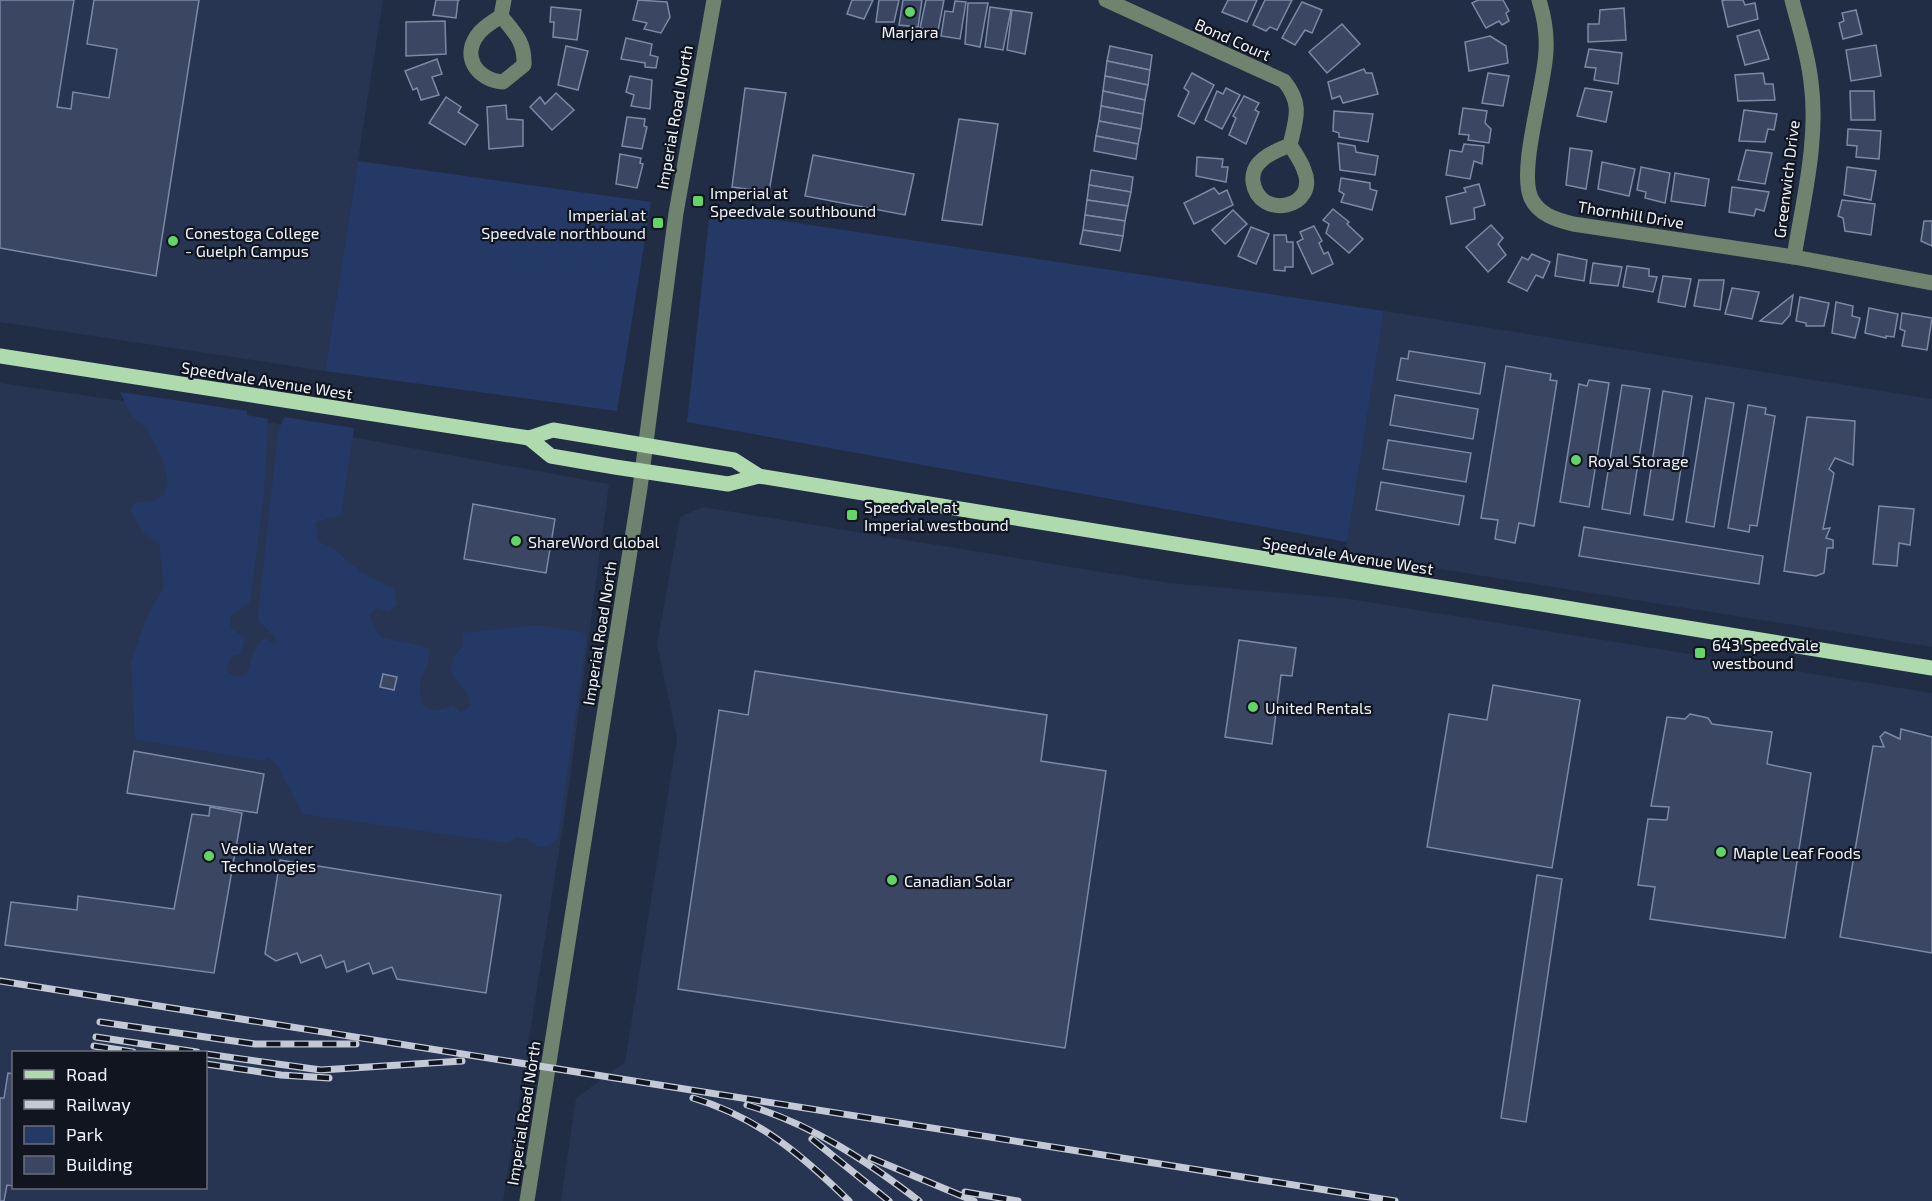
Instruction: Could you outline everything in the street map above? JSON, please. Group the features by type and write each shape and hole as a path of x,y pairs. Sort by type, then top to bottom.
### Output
{"main road":[{"name":"Speedvale Avenue West","path":"0,356 529,438 553,430 734,460 759,476 1932,668"},
{"name":"Speedvale Avenue West","path":"529,438 551,456 728,484 759,476"}],"street":[{"name":"Imperial Road North","path":"527,1201 642,471 676,213 714,0"},
{"name":"Bond Court","path":"1106,0 1284,81 1295,97 1297,106 1290,145"},
{"name":"Thornhill Drive","path":"1539,0 1544,17 1546,51 1528,172 1531,198 1548,217 1573,224 1794,257 1932,283"},
{"name":"Greenwich Drive","path":"1792,0 1812,84 1812,126 1807,182 1794,257"}],"shaded area":[{"name":"Conestoga College - Guelph Campus","path":"0,0 383,0 325,371 0,322"},
{"name":"Royal Storage","path":"1384,311 1932,399 1932,647 1345,554"},
{"path":"0,383 286,425 609,484 566,807 503,1201 0,1201"},
{"path":"703,507 1169,583 1343,598 1932,693 1932,1201 561,1201 576,1098 625,1062 677,738 657,644 680,517"}],"green space":[{"path":"358,161 651,202 617,411 325,371"},
{"path":"710,210 1384,311 1347,542 687,422"},
{"path":"120,392 247,411 247,415 268,419 264,492 250,602 230,616 231,627 245,639 240,654 232,656 226,669 233,675 237,677 246,674 257,646 265,638 275,644 275,637 259,621 258,614 278,432 284,417 354,428 341,515 316,522 318,541 334,549 361,572 395,590 397,605 389,611 376,608 369,615 380,636 430,650 420,688 423,706 435,711 453,706 461,712 469,707 469,696 450,671 454,656 463,646 462,633 536,625 582,632 586,638 558,838 549,846 539,847 528,839 516,837 508,843 303,814 276,763 266,757 265,761 135,739 131,662 146,619 164,587 159,544 143,532 131,511 134,503 152,501 164,495 168,483 163,460 147,429 132,417"}],"building":[{"path":"0,0 74,0 57,107 71,109 73,92 109,98 117,49 87,44 94,0 199,0 156,276 0,248"},
{"path":"436,0 458,0 456,18 433,15"},
{"path":"638,0 667,2 670,17 661,33 644,29 647,23 633,20"},
{"path":"852,0 873,0 864,19 847,14"},
{"path":"879,0 899,0 894,22 876,22"},
{"name":"Marjara","path":"903,0 922,0 918,27 899,25"},
{"path":"926,0 944,0 938,31 920,28"},
{"path":"1228,0 1257,0 1247,22 1222,12"},
{"path":"1265,0 1292,0 1277,30 1270,27 1266,31 1253,25"},
{"path":"1478,0 1503,0 1509,11 1506,13 1509,21 1502,25 1499,21 1486,28 1472,3"},
{"path":"1743,0 1745,5 1755,3 1758,19 1728,27 1722,1"},
{"path":"955,1 966,2 960,39 941,36 945,11 953,12"},
{"path":"1302,2 1322,10 1312,33 1305,30 1295,45 1282,38"},
{"path":"968,3 988,3 980,47 965,44"},
{"path":"551,7 581,10 577,40 553,37 554,22 550,22"},
{"path":"990,7 1011,10 1003,50 985,47"},
{"path":"1624,8 1626,40 1588,42 1588,24 1599,24 1600,10"},
{"path":"1012,10 1032,13 1025,54 1007,50"},
{"path":"1856,10 1862,34 1843,39 1839,23 1844,21 1842,13"},
{"path":"445,21 446,54 406,56 406,22"},
{"path":"1342,24 1360,44 1327,73 1309,52"},
{"path":"1759,30 1769,59 1745,65 1737,36"},
{"path":"1490,36 1506,46 1508,63 1469,71 1465,42"},
{"path":"626,38 652,44 650,55 658,57 656,68 645,67 645,63 621,59"},
{"path":"1876,45 1881,76 1851,81 1846,50"},
{"path":"566,46 588,51 578,90 558,85"},
{"path":"1110,46 1152,55 1150,70 1107,61"},
{"path":"1589,49 1622,53 1618,84 1594,80 1596,68 1585,67"},
{"path":"437,59 442,74 432,77 439,95 421,100 417,88 413,90 405,71"},
{"path":"1107,61 1150,70 1148,85 1105,76"},
{"path":"1364,69 1366,73 1372,73 1378,94 1343,103 1340,96 1332,99 1328,82"},
{"path":"1192,73 1214,85 1194,124 1178,116 1189,92 1184,88"},
{"path":"1488,73 1509,76 1503,106 1482,103"},
{"path":"1763,73 1765,84 1773,84 1775,100 1738,101 1735,75"},
{"path":"630,76 652,80 650,109 631,106 634,95 626,92"},
{"path":"1105,76 1148,85 1145,100 1103,91"},
{"path":"745,88 786,93 769,192 732,187"},
{"path":"1226,88 1240,95 1222,129 1205,120 1217,91 1223,94"},
{"path":"1585,88 1612,92 1606,122 1577,116"},
{"path":"1103,91 1145,100 1143,114 1101,106"},
{"path":"1850,91 1874,91 1875,120 1851,120"},
{"path":"556,93 574,110 552,130 530,107 540,97 545,104"},
{"path":"1244,96 1259,103 1255,110 1259,112 1246,144 1229,135 1236,118 1233,116"},
{"path":"446,97 461,107 458,112 478,125 465,145 429,123"},
{"path":"506,105 507,119 523,120 523,146 489,149 487,107"},
{"path":"1101,106 1143,114 1141,129 1099,121"},
{"path":"1463,108 1487,111 1485,123 1491,129 1489,143 1468,140 1469,135 1459,134"},
{"path":"1744,110 1777,114 1774,130 1768,129 1765,142 1739,141"},
{"path":"1334,111 1373,114 1368,142 1339,137 1339,133 1333,131"},
{"path":"627,117 645,119 644,126 647,127 642,149 622,146"},
{"path":"959,119 998,124 982,225 942,220"},
{"path":"1099,121 1141,129 1138,144 1096,136"},
{"path":"1848,129 1881,131 1879,159 1856,157 1857,146 1847,145"},
{"path":"1096,136 1138,144 1136,159 1094,151"},
{"path":"1338,143 1355,146 1356,152 1378,156 1375,175 1340,170"},
{"path":"1464,144 1484,146 1482,164 1474,161 1470,179 1446,175 1450,150 1462,152"},
{"path":"1570,148 1592,151 1586,189 1566,185"},
{"path":"1746,150 1772,153 1765,184 1738,180"},
{"path":"620,154 641,158 640,163 643,164 637,188 616,184"},
{"path":"813,155 914,174 905,215 805,196"},
{"path":"1197,157 1223,159 1222,167 1228,167 1226,182 1196,176"},
{"path":"1602,162 1635,169 1629,196 1598,189"},
{"path":"1641,167 1670,173 1665,203 1645,198 1646,192 1637,190"},
{"path":"1847,167 1876,171 1871,200 1844,195"},
{"path":"1091,170 1133,177 1131,192 1089,185"},
{"path":"1675,173 1709,179 1705,206 1671,201"},
{"path":"1341,178 1370,183 1370,189 1377,191 1372,210 1341,202 1344,194 1339,191"},
{"path":"1479,184 1485,205 1474,208 1475,219 1451,224 1446,197 1466,192 1464,188"},
{"path":"1089,185 1131,192 1128,206 1087,200"},
{"path":"1732,187 1769,192 1764,211 1756,209 1754,216 1729,212"},
{"path":"1214,188 1219,194 1227,190 1233,205 1194,224 1184,203"},
{"path":"1087,200 1128,206 1125,221 1085,215"},
{"path":"1842,200 1875,204 1871,235 1845,231 1843,218 1838,216"},
{"path":"1333,209 1349,222 1347,224 1363,239 1349,253 1326,233 1329,224 1323,220"},
{"path":"1233,210 1247,224 1225,244 1212,230"},
{"path":"1085,215 1125,221 1123,236 1083,230"},
{"path":"1924,221 1932,221 1932,246 1921,241"},
{"path":"1491,225 1503,238 1498,244 1506,255 1488,272 1466,247"},
{"path":"1314,226 1322,241 1319,243 1324,254 1328,252 1333,264 1312,274 1297,242 1303,239 1300,232"},
{"path":"1251,227 1269,234 1256,264 1238,256"},
{"path":"1083,230 1123,236 1120,251 1080,244"},
{"path":"1274,235 1286,235 1287,242 1293,242 1293,267 1285,267 1285,271 1274,270"},
{"path":"1532,254 1550,262 1543,278 1536,275 1527,291 1508,282 1522,257 1528,260"},
{"path":"1558,254 1587,260 1584,281 1555,276"},
{"path":"1593,263 1622,267 1618,286 1590,283"},
{"path":"1627,266 1649,269 1649,276 1657,277 1653,292 1623,287"},
{"path":"1663,276 1691,279 1685,307 1658,302"},
{"path":"1699,280 1724,280 1720,310 1694,306"},
{"path":"1732,288 1759,292 1752,319 1725,314"},
{"path":"1793,295 1790,315 1782,324 1760,321"},
{"path":"1800,297 1829,303 1824,326 1806,326 1806,323 1796,321"},
{"path":"1836,302 1853,306 1852,316 1860,318 1855,338 1832,333"},
{"path":"1869,308 1898,314 1894,337 1886,336 1886,338 1865,333"},
{"path":"1902,313 1932,318 1927,350 1902,346 1905,331 1900,329"},
{"path":"1409,351 1485,363 1480,394 1397,380 1401,358 1408,359"},
{"path":"1506,366 1551,374 1550,380 1557,381 1534,526 1519,523 1515,543 1495,539 1498,520 1481,518"},
{"path":"1589,380 1609,383 1589,507 1560,502 1579,384 1587,386"},
{"path":"1622,385 1650,389 1630,514 1602,509"},
{"path":"1663,391 1692,396 1673,520 1644,515"},
{"path":"1395,395 1478,409 1473,439 1390,425"},
{"path":"1706,398 1734,403 1714,527 1686,522"},
{"path":"1748,405 1766,408 1765,414 1775,416 1757,526 1750,525 1749,532 1728,528"},
{"path":"1807,417 1855,421 1853,465 1835,458 1829,469 1834,473 1823,529 1830,528 1826,538 1833,540 1833,548 1827,548 1824,573 1816,576 1784,571"},
{"path":"1388,440 1471,453 1466,482 1383,469"},
{"path":"1381,482 1464,496 1459,525 1376,510"},
{"path":"473,504 555,519 546,573 464,559"},
{"path":"1879,506 1914,509 1910,545 1899,543 1897,566 1873,564"},
{"path":"1584,527 1763,556 1759,584 1579,556"},
{"name":"United Rentals","path":"1239,640 1296,648 1292,676 1281,675 1272,744 1225,737"},
{"name":"Canadian Solar","path":"755,671 1047,715 1041,761 1106,771 1065,1048 678,989 719,710 748,715"},
{"path":"383,674 397,677 394,690 380,687"},
{"path":"1493,685 1580,700 1552,868 1427,847 1449,714 1487,720"},
{"name":"Maple Leaf Foods","path":"1690,714 1708,718 1712,724 1772,732 1767,764 1811,773 1785,938 1650,919 1655,887 1638,885 1648,819 1667,820 1669,807 1651,806 1667,717 1685,719"},
{"path":"1901,729 1932,737 1932,953 1840,937 1873,746 1884,747 1880,737 1885,732 1900,739"},
{"path":"134,751 264,774 257,813 127,793"},
{"name":"Veolia Water Technologies","path":"210,807 242,813 214,973 5,945 11,902 77,910 78,896 174,909 192,814 209,816"},
{"path":"280,860 501,895 486,993 397,979 392,967 373,974 369,963 347,972 344,961 326,968 321,955 301,963 297,953 276,961 265,954"},
{"path":"1537,875 1562,879 1526,1122 1501,1118"},
{"path":"8,1073 12,1074 12,1186 7,1185 4,1201 0,1201 0,1098 4,1098"}],"railway":[{"path":"0,981 1395,1201"},
{"path":"100,1022 255,1044 356,1044"},
{"path":"96,1037 190,1051"},
{"path":"94,1046 126,1051"},
{"path":"207,1054 321,1070 462,1061"},
{"path":"207,1064 281,1075 329,1078"},
{"path":"693,1098 738,1116 777,1139 814,1168 849,1201"},
{"path":"747,1105 794,1122 838,1145 919,1201"},
{"path":"812,1139 889,1201"},
{"path":"871,1158 974,1201"},
{"path":"965,1192 1018,1201"}],"place":[{"name":"Marjara","path":"910,12"},
{"name":"Imperial at Speedvale southbound","path":"698,201"},
{"name":"Imperial at Speedvale northbound","path":"658,223"},
{"name":"Conestoga College - Guelph Campus","path":"173,241"},
{"name":"Royal Storage","path":"1576,460"},
{"name":"Speedvale at Imperial westbound","path":"852,515"},
{"name":"ShareWord Global","path":"516,541"},
{"name":"643 Speedvale westbound","path":"1700,653"},
{"name":"United Rentals","path":"1253,707"},
{"name":"Maple Leaf Foods","path":"1721,852"},
{"name":"Veolia Water Technologies","path":"209,856"},
{"name":"Canadian Solar","path":"892,880"}]}
